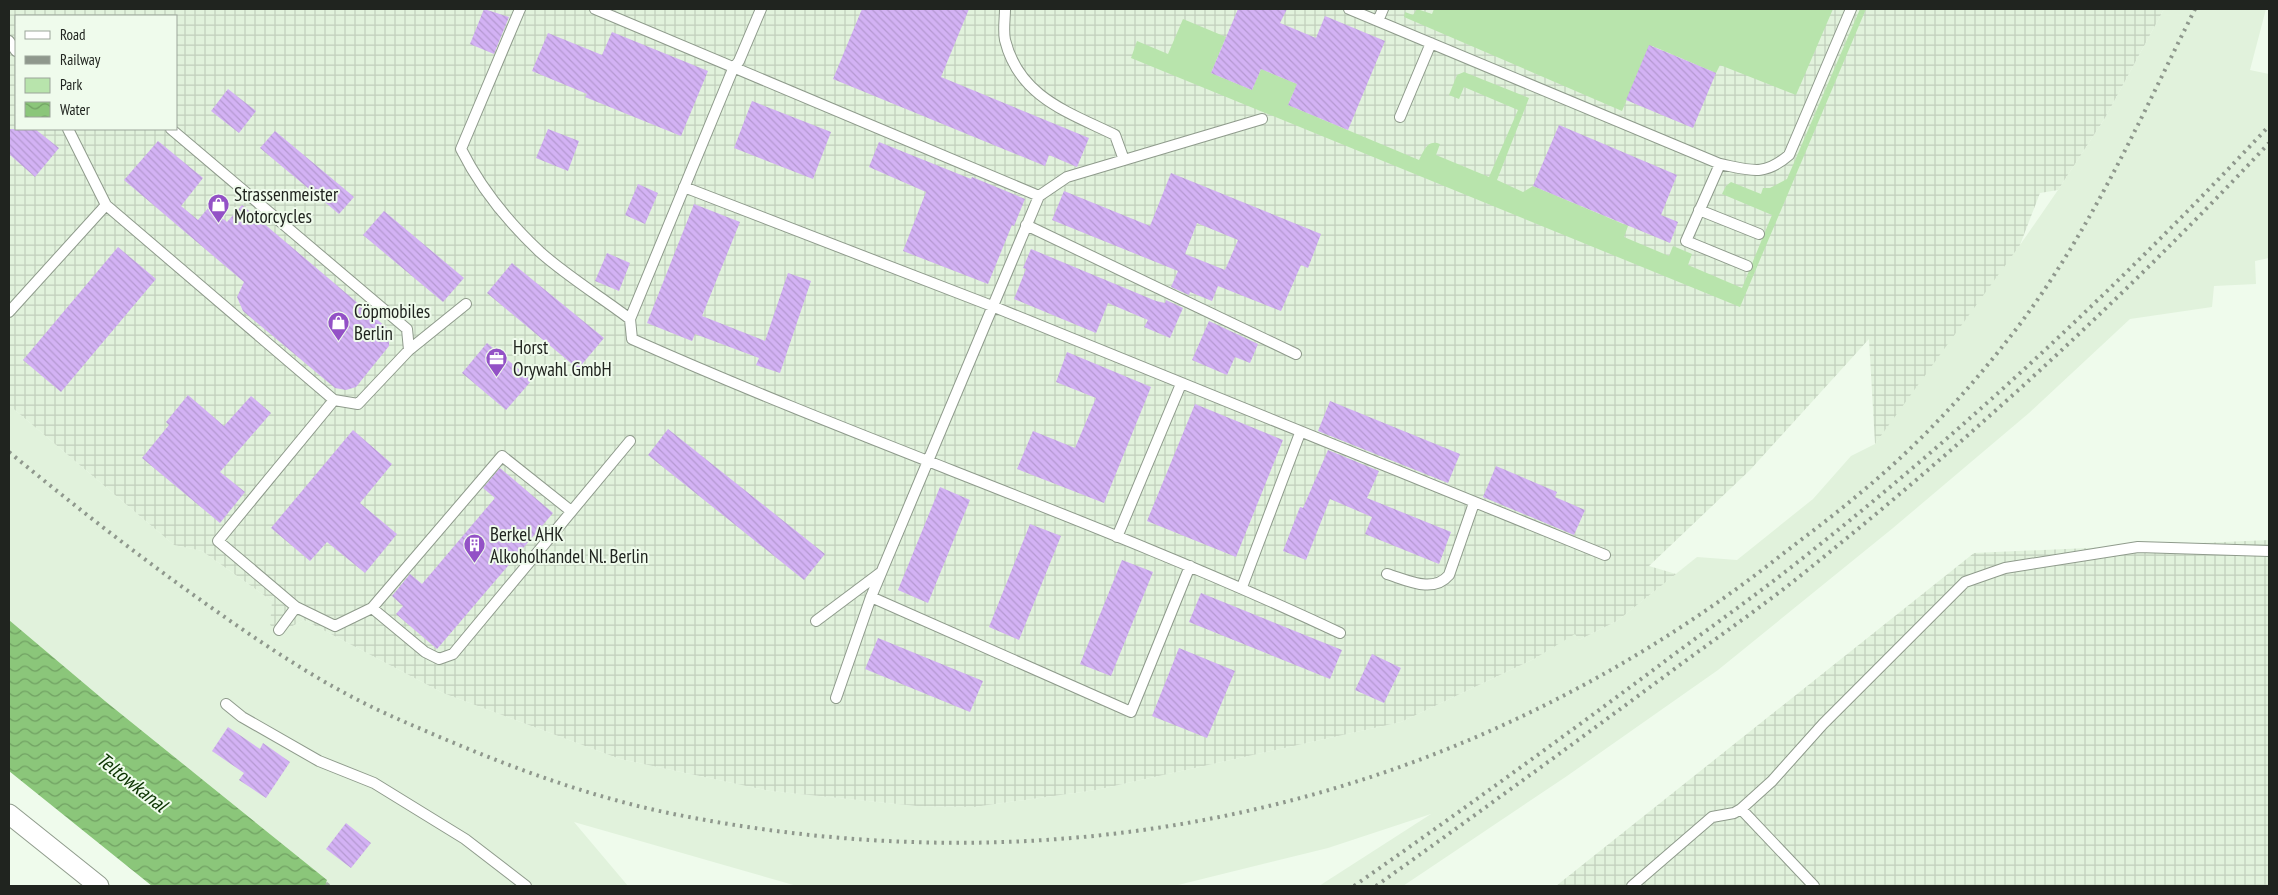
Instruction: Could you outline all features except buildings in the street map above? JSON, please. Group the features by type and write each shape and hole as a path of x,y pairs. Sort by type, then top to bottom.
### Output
{"street":[{"path":"9,814 99,886"}],"lane":[{"path":"520,9 461,149 471,169 495,202 541,252 630,319"},
{"path":"595,9 1039,196"},
{"path":"761,9 684,187 630,319 632,339 733,384 1242,587 1340,632"},
{"path":"1005,9 1005,39 1017,72 1047,102 1115,135 1124,160"},
{"path":"1349,9 1720,164 1754,171 1776,166 1789,155 1851,9"},
{"path":"1378,21 1383,9"},
{"path":"1400,117 1431,43"},
{"path":"836,698 871,597 1039,196 1067,177 1262,119"},
{"path":"68,130 106,205 334,400 358,404 409,350 466,304"},
{"path":"172,130 407,329 409,350"},
{"path":"1720,164 1686,241 1747,266"},
{"path":"684,187 992,306 1300,433 1605,555"},
{"path":"9,312 106,205"},
{"path":"1699,210 1759,234"},
{"path":"1026,225 1296,354"},
{"path":"1117,537 1181,384"},
{"path":"334,400 218,541 296,607 335,626 372,608 502,456 571,511"},
{"path":"1242,587 1300,433"},
{"path":"372,608 425,652 439,659 453,654 630,441"},
{"path":"1387,574 1423,585 1436,584 1444,580 1449,575 1474,503"},
{"path":"1632,886 1712,817 1734,813 1741,809 1772,781 1823,724 1965,582 2005,568 2138,547 2269,551"},
{"path":"871,597 1131,712 1190,566"},
{"path":"816,621 881,573"},
{"path":"278,630 296,607"},
{"path":"226,704 242,717 319,761 374,783 399,798 465,839 526,886"},
{"path":"1741,809 1814,886"}],"path":[{"path":"326,883 330,886"}],"shaded area":[{"path":"9,9 2164,9 2105,118 2058,190 2040,193 2020,245 1875,444 1869,339 1750,470 1649,566 1676,574 1617,621 1579,640 1575,634 1534,659 1401,722 1096,790 974,807 917,806 770,791 620,759 443,693 304,620 281,632 270,625 272,601 202,551 174,545 9,405"},
{"path":"2164,9 2266,9 2250,70 2269,74 2269,258 2255,261 2256,284 2214,286 2212,307 2130,319 2029,413 1893,528 1718,670 1567,776 1403,886 1319,886 1431,814 1328,848 1174,886 797,886 574,822 628,886 330,886 326,883 327,880 105,701 9,620 9,405 174,545 202,551 272,601 281,632 304,620 443,693 620,759 770,791 917,806 974,807 1096,790 1401,722 1534,659 1575,633 1579,640 1617,621 1697,557 1737,560 1813,499 1851,456 1875,444 1954,331 2020,245 2058,190 2105,118"},
{"path":"2269,540 2269,886 1556,886 1974,553"}],"green space":[{"path":"1417,9 1432,14 1434,9 1833,9 1796,95 1720,65 1716,73 1650,45 1622,111 1404,17 1405,12 1413,15"},
{"path":"1860,9 1866,9 1740,307 1131,58 1137,41 1168,54 1183,19 1226,37 1211,73 1252,90 1261,69 1297,84 1288,105 1419,160 1429,144 1440,144 1436,155 1489,177 1518,110 1464,87 1459,99 1449,95 1457,75 1464,72 1529,98 1497,180 1523,192 1533,186 1628,226 1624,237 1669,256 1673,246 1692,254 1688,265 1742,288 1772,215 1722,194 1726,186 1731,182 1761,194 1763,188 1770,188 1787,179"}],"water":[{"name":"Teltowkanal","path":"9,620 105,701 327,880 326,883 330,886 152,886 9,771"}],"railway":[{"path":"9,452 165,574 260,641 323,681 389,715 456,744 524,771 594,794 664,812 813,835 960,843 1106,835 1248,811 1387,771 1522,717 1651,646 1775,560 1879,477 1955,403 1990,363 2035,304 2086,223 2109,181 2195,9"},
{"path":"1354,886 1546,749 1799,561 1861,511 1923,459 2042,352 2158,241 2269,126"},
{"path":"1376,886 1793,582 1871,518 2047,364 2160,256 2269,143"}],"place":[{"name":"Strassenmeister Motorcycles","path":"218,224"},
{"name":"Cöpmobiles Berlin","path":"338,341"},
{"name":"Horst Orywahl GmbH","path":"497,377"},
{"name":"Berkel AHK Alkoholhandel Nl. Berlin","path":"474,564"}]}
